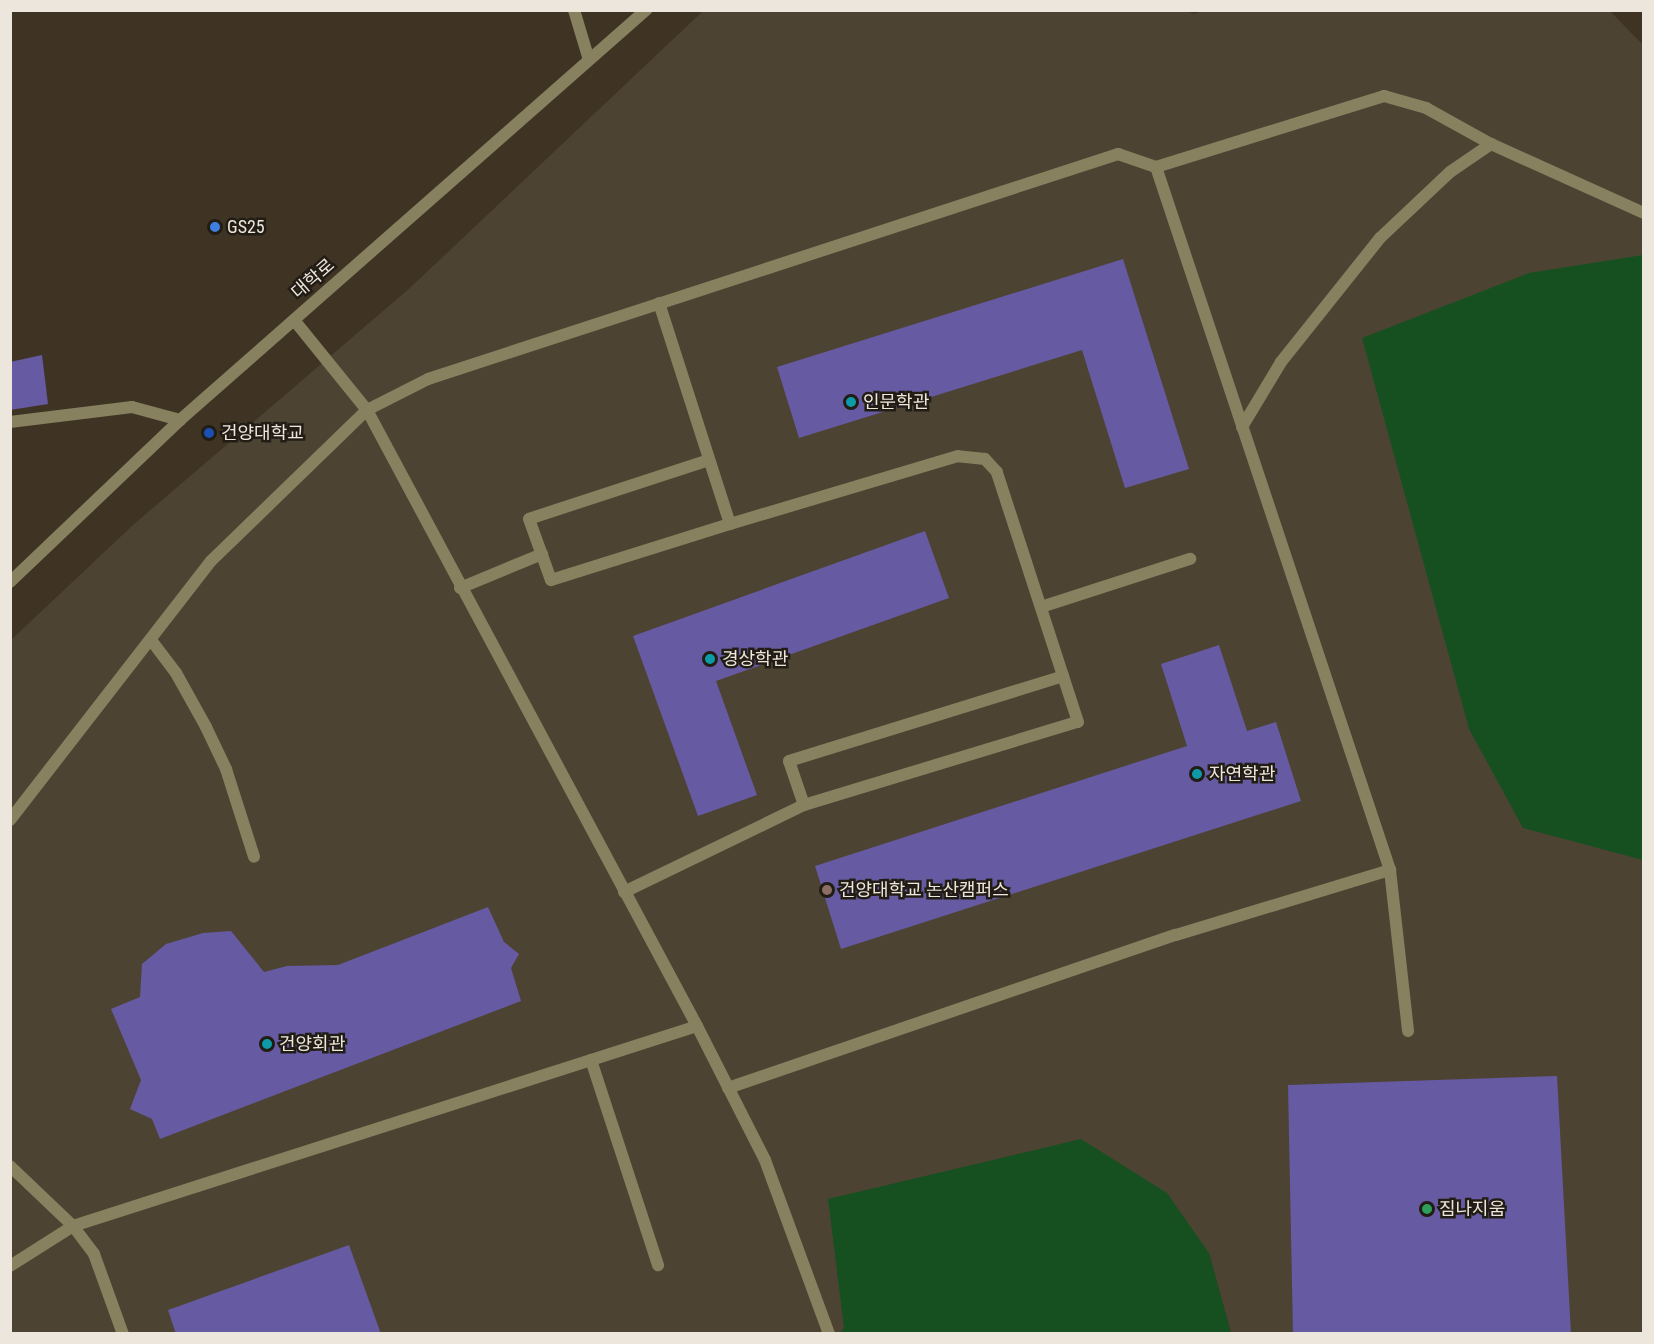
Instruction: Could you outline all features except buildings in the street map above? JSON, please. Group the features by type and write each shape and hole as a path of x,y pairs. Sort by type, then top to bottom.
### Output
{"street":[{"path":"574,10 589,60"},
{"name":"대학로","path":"10,582 180,420 646,10"},
{"path":"10,820 211,561 367,410 428,379 1118,154 1156,167 1384,96 1426,108 1491,144 1644,213"},
{"path":"1242,427 1281,362 1380,238 1443,178 1491,144"},
{"path":"1156,167 1390,870 1408,1031"},
{"path":"659,303 730,524"},
{"path":"294,320 367,410 460,588 697,1026 765,1160 829,1334"},
{"path":"10,422 132,407 180,420"},
{"path":"624,892 804,805 1078,722 997,472 985,459 958,456 551,580 529,519 709,460"},
{"path":"460,588 542,554"},
{"path":"1041,606 1190,559"},
{"path":"151,640 176,673 226,769 254,857"},
{"path":"804,805 789,761 1063,676"},
{"path":"728,1088 1165,938 1390,870"},
{"path":"10,1266 73,1226 697,1026"},
{"path":"591,1060 658,1265"},
{"path":"10,1166 73,1226 94,1254 123,1334"}],"shaded area":[{"name":"건양대학교 논산캠퍼스","path":"1182,10 1194,14 1204,10 1609,10 1643,45 1643,1333 1231,1333 1209,1253 844,1328 840,1333 11,1334 11,640 133,525 411,287 703,11"}],"green space":[{"path":"1644,255 1643,860 1523,828 1469,729 1362,338 1529,273"},
{"path":"1081,1139 1167,1193 1209,1253 1231,1333 840,1333 844,1328 828,1199"}],"place":[{"name":"GS25","path":"215,227"},
{"name":"인문학관","path":"851,402"},
{"name":"건양대학교","path":"209,433"},
{"name":"경상학관","path":"710,659"},
{"name":"자연학관","path":"1197,774"},
{"name":"건양대학교 논산캠퍼스","path":"827,890"},
{"name":"건양회관","path":"267,1044"},
{"name":"짐나지움","path":"1427,1209"}]}
